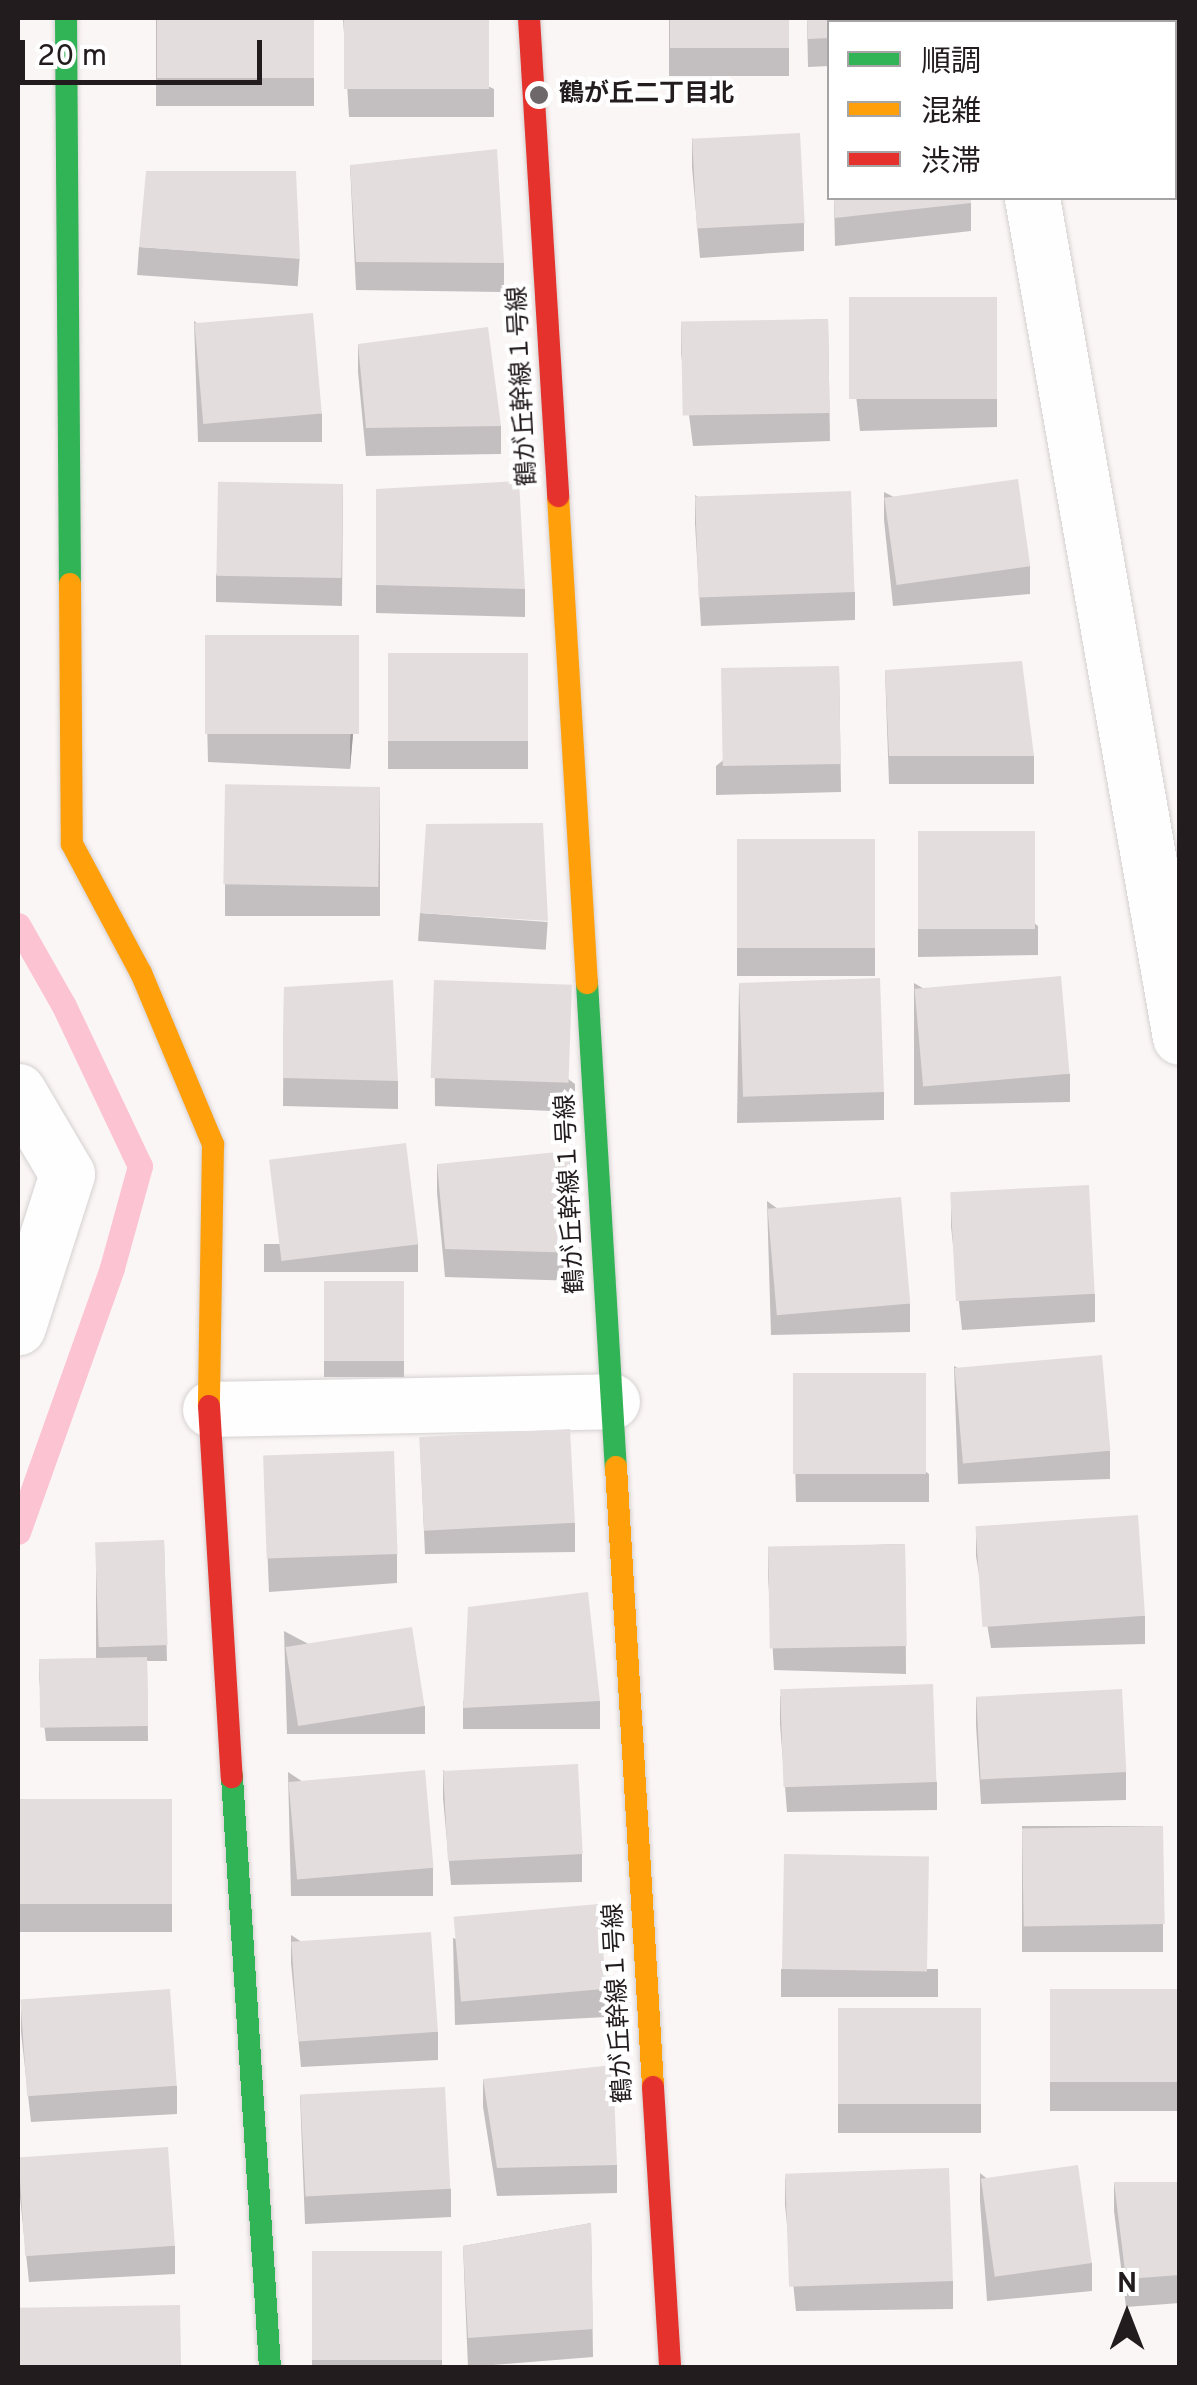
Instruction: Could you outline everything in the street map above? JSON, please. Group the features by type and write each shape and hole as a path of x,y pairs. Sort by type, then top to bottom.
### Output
{"street":[{"path":"66,18 72,844 141,974 213,1144 210,1409 270,2368"},
{"name":"鶴が丘幹線１号線","path":"529,18 670,2368"},
{"path":"1032,200 1180,1037"},
{"path":"18,1091 66,1174 18,1328"},
{"path":"210,1409 612,1401"}],"building":[{"path":"157,18 314,18 314,78 157,78"},
{"path":"344,18 489,18 489,89 344,89"},
{"path":"670,18 789,18 789,48 670,48"},
{"path":"807,18 941,18 827,20 827,38 808,39"},
{"path":"800,133 805,223 697,229 692,139"},
{"path":"497,149 504,263 356,262 350,165"},
{"path":"146,171 296,171 300,259 139,247"},
{"path":"834,200 971,200 971,203 835,218"},
{"path":"849,297 997,297 997,399 849,399"},
{"path":"313,313 322,414 203,424 194,323"},
{"path":"828,319 830,413 683,416 681,322"},
{"path":"488,327 501,426 366,428 358,344"},
{"path":"1018,479 1030,566 897,585 884,498"},
{"path":"519,481 525,589 376,585 376,489"},
{"path":"218,482 343,484 341,578 216,576"},
{"path":"851,491 855,592 699,597 695,496"},
{"path":"205,635 359,635 359,734 205,734"},
{"path":"388,653 528,653 528,741 388,741"},
{"path":"1022,661 1034,756 889,756 885,670"},
{"path":"839,666 841,764 723,766 721,668"},
{"path":"225,784 380,787 378,887 223,884"},
{"path":"543,823 548,921 420,913 426,824"},
{"path":"918,831 1035,831 1035,929 918,929"},
{"path":"737,839 875,839 875,948 737,948"},
{"path":"1061,976 1070,1074 923,1086 915,989"},
{"path":"880,978 884,1092 743,1097 739,983"},
{"path":"393,980 398,1081 283,1078 284,987"},
{"path":"434,980 572,985 568,1083 431,1078"},
{"path":"406,1143 418,1244 281,1261 269,1160"},
{"path":"578,1150 580,1253 445,1249 437,1164"},
{"path":"1089,1185 1095,1294 956,1301 950,1192"},
{"path":"901,1197 910,1304 777,1315 768,1209"},
{"path":"324,1281 404,1281 404,1361 324,1361"},
{"path":"1102,1355 1110,1451 963,1464 955,1368"},
{"path":"793,1373 926,1373 926,1474 793,1474"},
{"path":"570,1429 575,1523 424,1531 419,1437"},
{"path":"394,1451 398,1554 267,1559 263,1456"},
{"path":"1138,1515 1145,1616 982,1627 975,1526"},
{"path":"164,1540 168,1645 99,1647 95,1542"},
{"path":"905,1544 907,1646 770,1648 768,1546"},
{"path":"588,1592 600,1701 463,1708 468,1607"},
{"path":"412,1627 425,1706 298,1726 286,1647"},
{"path":"147,1657 148,1726 40,1728 39,1659"},
{"path":"933,1684 936,1782 784,1787 780,1689"},
{"path":"1122,1689 1126,1772 981,1780 976,1697"},
{"path":"578,1764 583,1854 448,1861 443,1771"},
{"path":"425,1770 434,1868 297,1880 289,1782"},
{"path":"18,1799 172,1799 172,1904 18,1904"},
{"path":"1163,1826 1165,1924 1024,1926 1022,1828"},
{"path":"784,1854 929,1857 927,1972 782,1969"},
{"path":"599,1904 606,1989 461,2001 454,1917"},
{"path":"431,1932 438,2032 298,2042 291,1942"},
{"path":"170,1989 177,2086 27,2096 20,1999"},
{"path":"1050,1989 1180,1989 1180,2082 1050,2082"},
{"path":"838,2008 981,2008 981,2104 838,2104"},
{"path":"613,2065 617,2165 497,2168 483,2079"},
{"path":"445,2087 450,2189 306,2196 300,2095"},
{"path":"168,2147 175,2246 25,2256 18,2157"},
{"path":"1078,2165 1092,2263 995,2277 981,2179"},
{"path":"949,2168 953,2281 789,2287 785,2174"},
{"path":"1114,2182 1180,2182 1180,2275 1126,2279"},
{"path":"591,2223 593,2329 468,2338 463,2246"},
{"path":"312,2251 442,2251 442,2360 312,2360"},
{"path":"180,2305 181,2368 19,2368 18,2308"}],"waterway":[{"path":"18,925 64,1006 140,1166 112,1268 18,1532"}],"traffic: fast":[{"path":"66,18 70,584"},
{"path":"587,983 616,1467"},
{"path":"232,1777 270,2368"}],"traffic: slow":[{"path":"558,496 587,983"},
{"path":"70,584 72,844 141,973 213,1144 209,1406"},
{"path":"616,1467 653,2087"}],"traffic: jam":[{"path":"529,18 558,496"},
{"path":"209,1406 232,1777"},
{"path":"653,2087 670,2368"}],"place":[{"name":"鶴が丘二丁目北","path":"539,95"}]}
